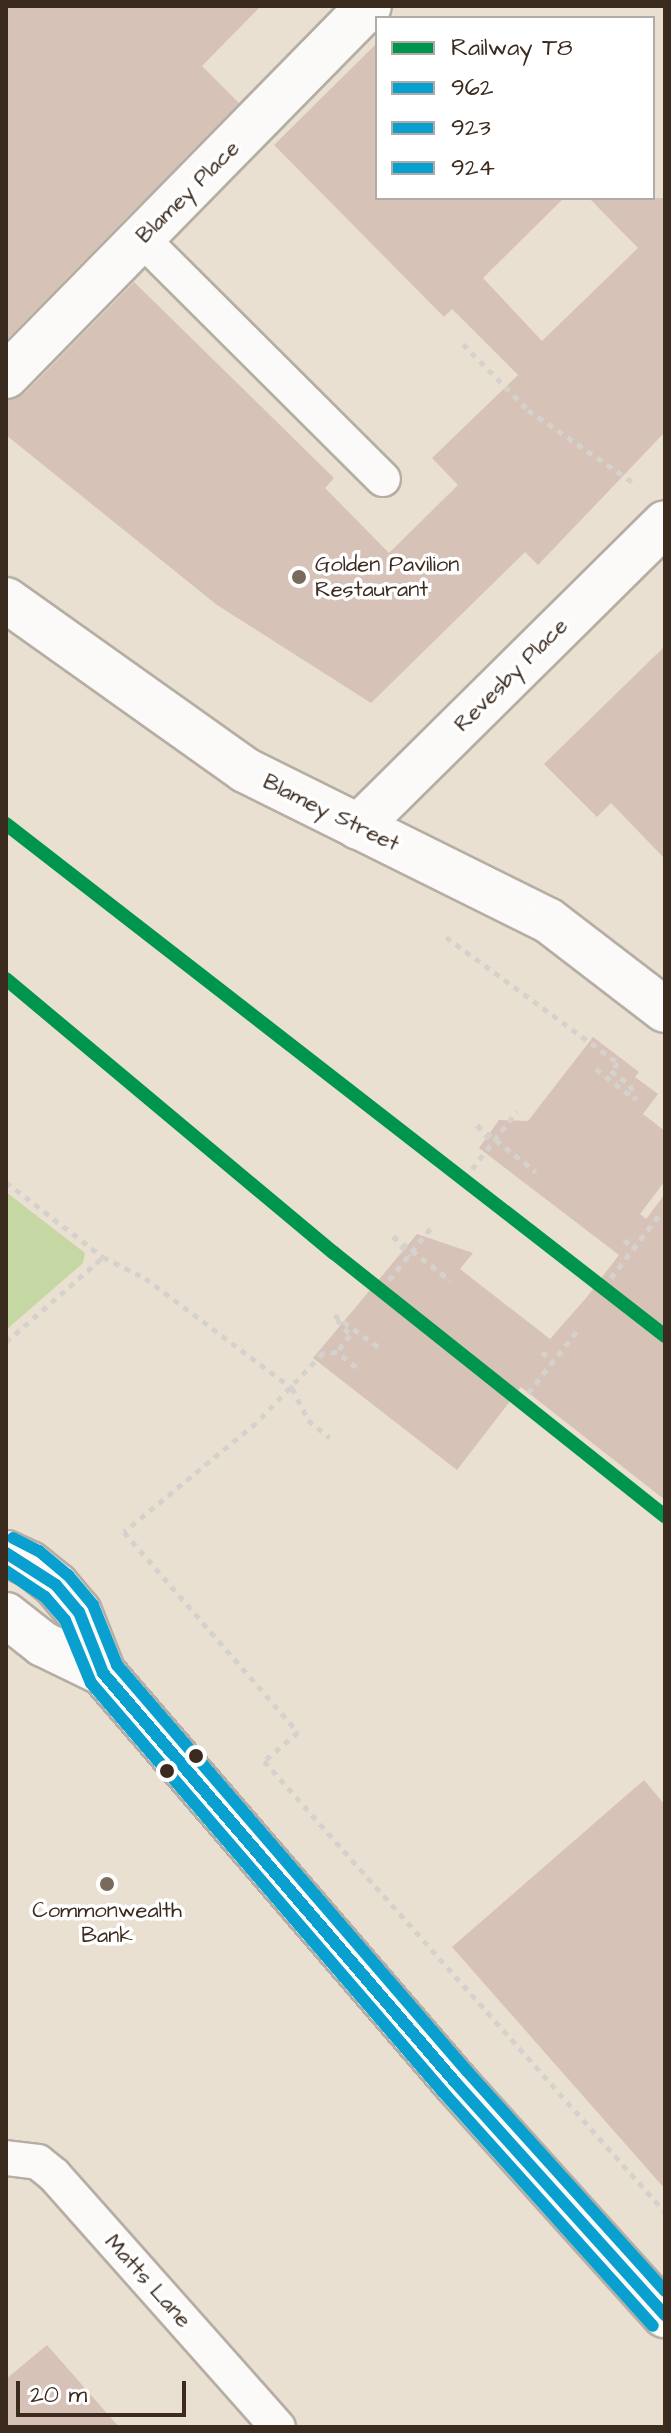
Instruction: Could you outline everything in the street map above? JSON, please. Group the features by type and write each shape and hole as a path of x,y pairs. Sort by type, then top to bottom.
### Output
{"street":[{"name":"Blamey Place","path":"6,376 369,6"},
{"name":"Revesby Place","path":"358,827 665,523"},
{"name":"Blamey Street","path":"6,600 245,770 358,827 487,886 549,921 665,1010"},
{"path":"6,1553 30,1564 79,1612 103,1673 455,2082 665,2315"},
{"path":"6,1615 43,1644 103,1673"}],"lane":[{"path":"142,239 383,479"},
{"name":"Matts Lane","path":"6,2158 38,2162 54,2175 278,2427"}],"path":[{"path":"463,344 528,410 634,483"},
{"path":"446,937 618,1063 611,1071 630,1085 636,1100 596,1069"},
{"path":"472,1169 517,1111"},
{"path":"492,1143 477,1125 536,1172"},
{"path":"6,1182 103,1257 145,1278 292,1388 308,1420 330,1438"},
{"path":"611,1278 659,1215"},
{"path":"389,1280 434,1224"},
{"path":"409,1256 393,1236 451,1281"},
{"path":"624,1240 633,1247"},
{"path":"6,1342 103,1257"},
{"path":"337,1352 350,1335 334,1315 380,1348"},
{"path":"528,1393 577,1331"},
{"path":"356,1367 337,1352 323,1353 292,1388 124,1532 298,1732 264,1761 665,2212"},
{"path":"542,1352 553,1361"}],"green space":[{"path":"6,1192 85,1253 83,1263 6,1330"}],"building":[{"path":"6,6 261,6 202,66 239,103 6,340"},
{"path":"375,45 375,200 562,200 483,278 542,341 638,248 591,200 665,198 665,432 538,565 525,552 371,703 217,605 6,435 6,400 24,394 134,282 334,478 325,488 389,553 458,485 432,458 518,375 452,309 444,317 274,145"},
{"path":"665,646 665,859 611,803 597,817 544,764"},
{"path":"593,1037 639,1072 635,1077 658,1094 643,1114 665,1131 665,1181 640,1214 646,1219 665,1194 665,1500 521,1387 457,1470 313,1358 417,1234 473,1253 460,1269 550,1339 586,1298 619,1255 479,1148 499,1120 528,1121"},
{"path":"644,1780 665,1805 665,2189 452,1947"},
{"path":"47,2345 119,2427 6,2427 6,2379"}],"rail line":[{"name":"T8","path":"6,824 665,1336"},
{"name":"T8","path":"6,979 334,1253 665,1516"}],"transit line":[{"name":"924","path":"13,1538 39,1551 68,1575 93,1605 117,1665 467,2071 665,2291"},
{"name":"962","path":"6,1553 56,1585 79,1612 103,1673 455,2082 665,2315"},
{"name":"923","path":"6,1571 45,1597 65,1620 91,1683 443,2092 653,2326"}],"place":[{"name":"Golden Pavilion Restaurant","path":"299,577"},
{"name":"Commonwealth Bank","path":"107,1884"}]}
